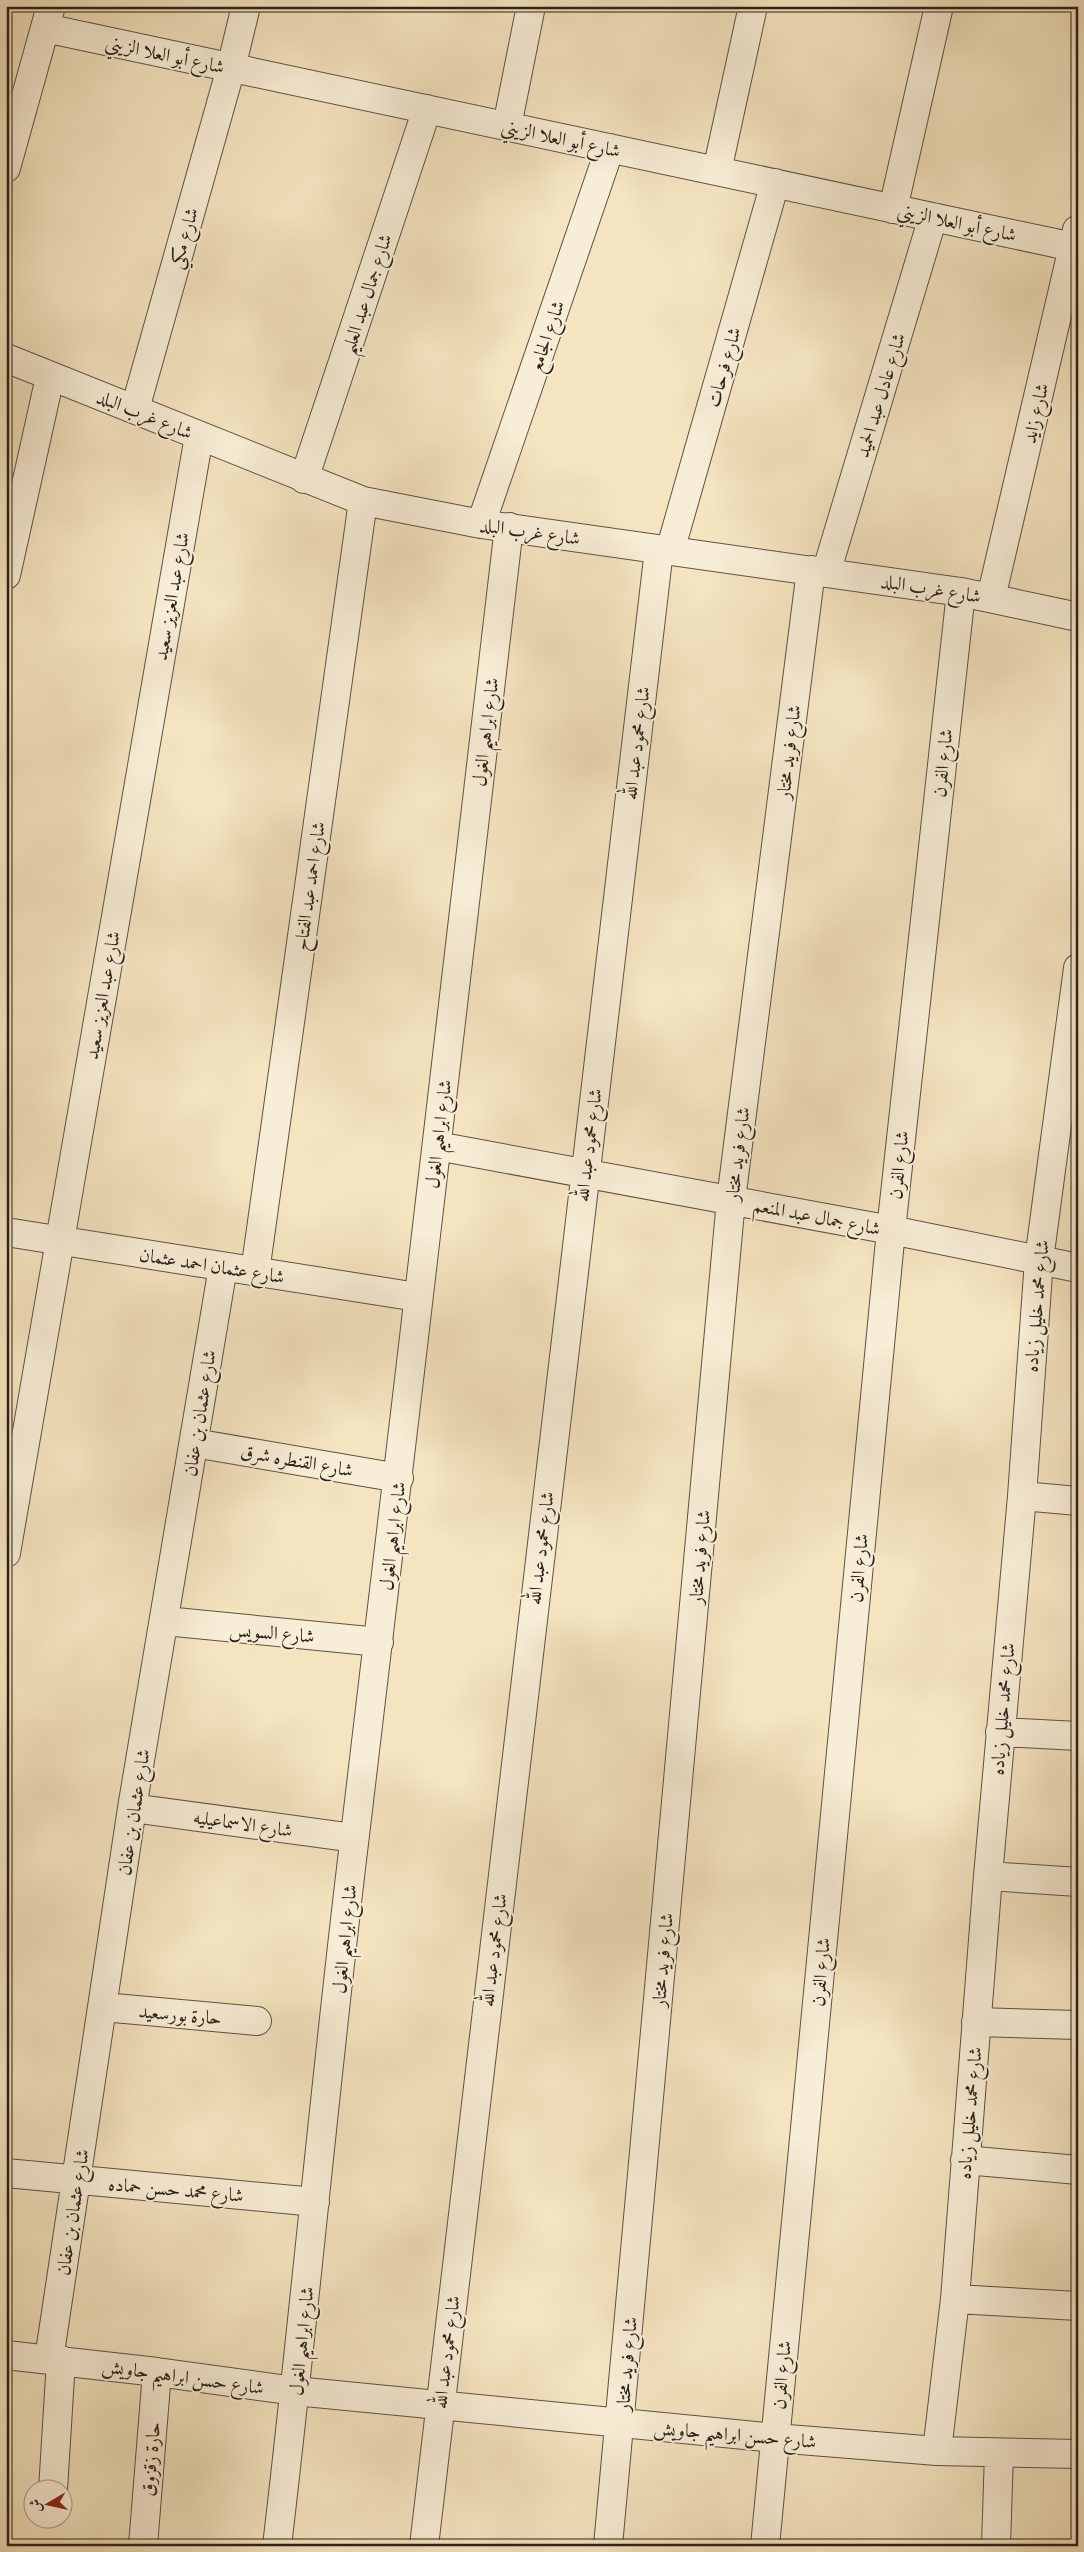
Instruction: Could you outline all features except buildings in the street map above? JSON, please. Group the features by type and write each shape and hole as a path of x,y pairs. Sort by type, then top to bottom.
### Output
{"street":[{"name":"شارع مكي","path":"135,409 232,68 246,6"},
{"path":"507,126 531,6"},
{"path":"717,171 753,6"},
{"path":"893,209 939,6"},
{"name":"شارع أبو العلا الزيني","path":"48,17 232,68 893,209 1076,241"},
{"path":"6,168 48,17"},
{"name":"شارع جمال عبد العليم","path":"304,479 427,109"},
{"name":"شارع الجامع","path":"481,524 610,148"},
{"name":"شارع فرحات","path":"665,550 775,183"},
{"name":"شارع عادل عبد الحميد","path":"819,572 933,217"},
{"name":"شارع زايد","path":"991,598 1076,241"},
{"name":"شارع غرب البلد","path":"6,358 304,479 364,501 481,524 961,592 1078,617"},
{"path":"6,574 50,377"},
{"name":"شارع عبد العزيز سعيد","path":"6,1553 198,436"},
{"name":"شارع احمد عبد الفتاح","path":"255,1272 364,501"},
{"name":"شارع ابراهيم الغول","path":"277,2546 354,1838 399,1478 417,1297 437,1146 509,527"},
{"name":"شارع محمود عبد الله","path":"424,2546 584,1174 665,550"},
{"name":"شارع فريد مختار","path":"608,2546 731,1200 819,572"},
{"name":"شارع الفرن","path":"765,2546 890,1230 961,592"},
{"name":"شارع محمد خليل زياده","path":"937,2451 955,2299 1000,1732 1022,1496 1039,1260 1078,968"},
{"name":"شارع جمال عبد المنعم","path":"437,1146 890,1230 1078,1268"},
{"name":"شارع عثمان احمد عثمان","path":"6,1232 417,1297"},
{"name":"شارع عثمان بن عفان","path":"53,2480 55,2359 78,2180 132,1808 165,1621 223,1266"},
{"name":"شارع القنطره شرق","path":"194,1443 399,1478"},
{"path":"1022,1496 1078,1501"},
{"name":"شارع السويس","path":"165,1621 379,1642"},
{"path":"1000,1732 1078,1736"},
{"name":"شارع الاسماعيليه","path":"132,1808 354,1838"},
{"path":"988,1876 1078,1882"},
{"name":"حارة بورسعيد","path":"103,2007 257,2021"},
{"path":"976,2022 1078,2025"},
{"path":"965,2160 1078,2170"},
{"name":"شارع محمد حسن حماده","path":"6,2173 315,2202"},
{"path":"955,2299 1078,2306"},
{"name":"شارع حسن ابراهيم جاويش","path":"6,2355 55,2359 295,2391 620,2424 937,2451 1078,2454"},
{"name":"حارة زقزوق","path":"143,2546 158,2372"},
{"path":"996,2546 999,2453"}]}
